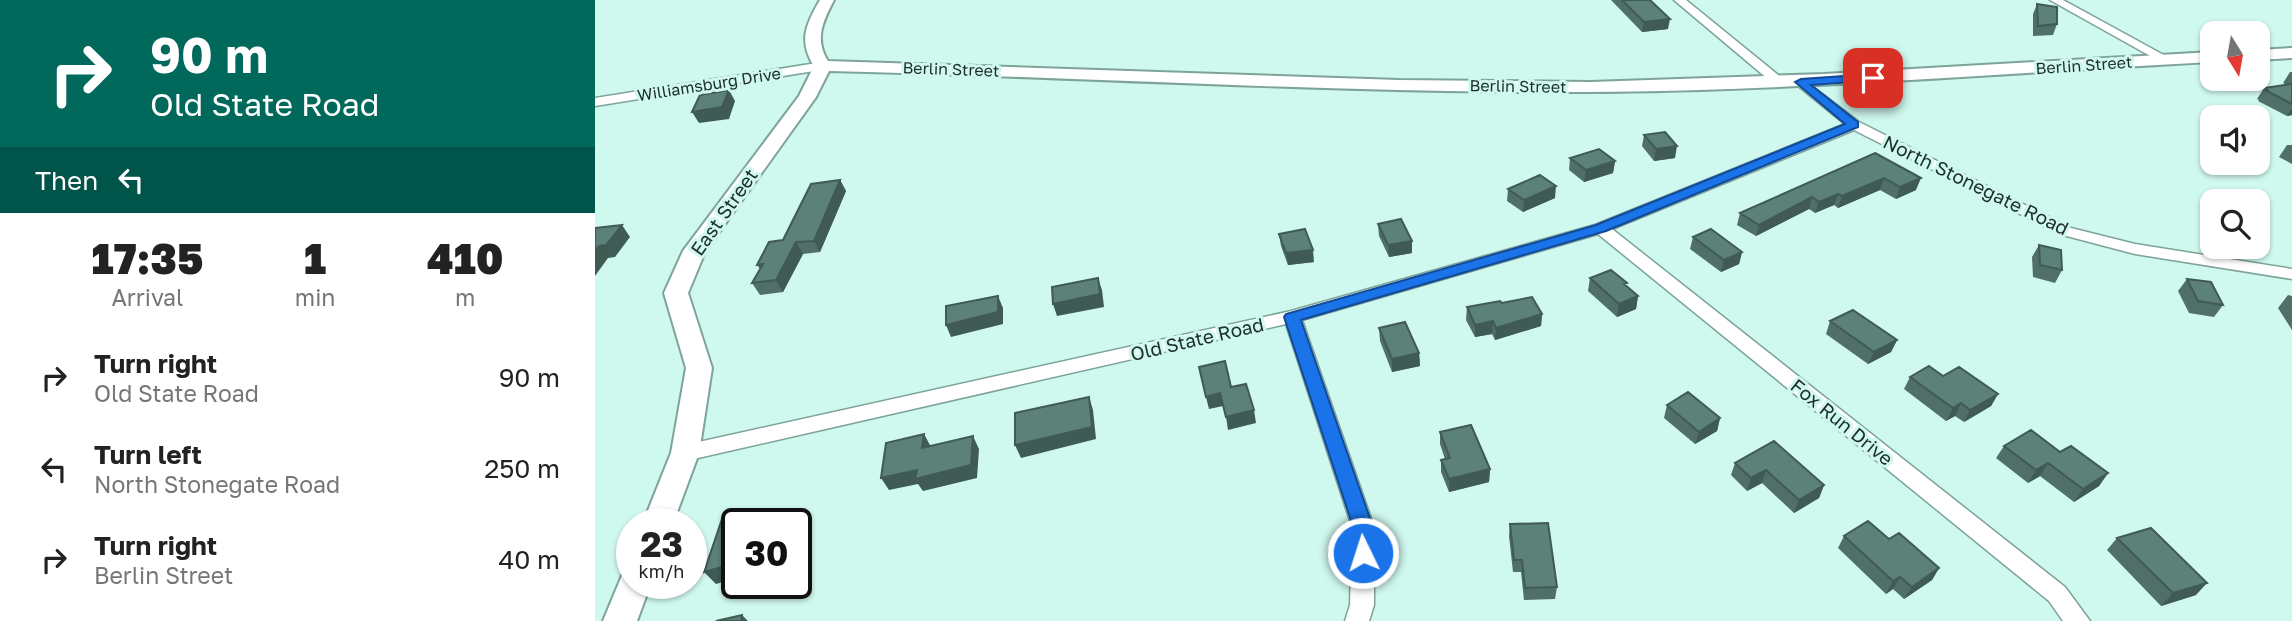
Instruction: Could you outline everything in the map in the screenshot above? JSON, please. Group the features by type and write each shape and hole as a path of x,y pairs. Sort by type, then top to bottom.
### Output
{"main road":[{"path":"823,66 812,52 812,28 827,0"},
{"path":"2270,54 2292,53"},
{"name":"Berlin Street","path":"823,66 1363,84 1589,87 1801,82 2200,58"},
{"name":"East Street","path":"664,508 685,453 699,368 675,293 694,251 807,97 823,66"},
{"path":"620,621 629,599"}],"street":[{"path":"1678,0 1779,82"},
{"path":"2055,0 2165,60"},
{"name":"Williamsburg Drive","path":"595,102 823,66"},
{"name":"North Stonegate Road","path":"1801,82 1854,125 2064,231 2135,249 2292,274"},
{"name":"Old State Road","path":"685,453 1292,317 1601,228 1854,125"},
{"name":"Fox Run Drive","path":"1601,228 2057,594 2078,621"},
{"path":"1292,317 1363,527 1362,606 1357,621"}],"building":[{"path":"1622,0 1650,0 1670,19 1644,22"},
{"path":"2037,4 2057,7 2057,24 2038,26"},
{"path":"2292,84 2292,104 2267,91 2270,91 2270,87"},
{"path":"729,90 722,107 692,112 700,95"},
{"path":"1665,132 1677,146 1656,149 1644,135"},
{"path":"1599,149 1615,161 1586,170 1570,158"},
{"path":"1875,153 1921,178 1900,187 1884,178 1842,196 1838,194 1819,202 1812,197 1759,225 1740,213"},
{"path":"1540,175 1556,186 1524,200 1508,189"},
{"path":"840,180 814,241 796,242 776,280 752,283 763,264 757,265 769,242 783,240 811,184"},
{"path":"1401,219 1412,241 1388,245 1378,224"},
{"path":"622,225 606,245 599,246 595,251 595,228"},
{"path":"1305,229 1313,250 1286,253 1279,234"},
{"path":"1711,229 1742,252 1724,260 1693,237"},
{"path":"2039,245 2061,250 2062,270 2040,265"},
{"path":"1611,270 1638,296 1619,304 1590,278"},
{"path":"1098,278 1100,294 1053,304 1052,287"},
{"path":"2187,279 2211,282 2223,305 2198,301"},
{"path":"998,296 998,312 946,325 946,306"},
{"path":"1532,297 1542,314 1496,328 1493,321 1475,325 1467,307 1500,301 1502,303"},
{"path":"1853,310 1897,340 1874,352 1830,321"},
{"path":"1405,322 1419,353 1392,359 1379,328"},
{"path":"1225,361 1231,387 1246,384 1254,410 1226,417 1220,393 1206,397 1199,367"},
{"path":"1929,366 1943,376 1959,367 1998,394 1970,410 1961,403 1953,408 1910,377"},
{"path":"1688,392 1720,418 1699,432 1667,405"},
{"path":"1089,397 1092,427 1015,445 1015,413"},
{"path":"1471,425 1490,469 1449,479 1441,460 1450,458 1440,432"},
{"path":"2031,430 2060,452 2071,446 2108,473 2083,489 2048,463 2036,470 2004,446"},
{"path":"924,434 922,448 973,436 971,465 915,479 917,470 881,478 886,443"},
{"path":"1774,441 1824,485 1799,500 1766,470 1751,478 1735,463"},
{"path":"1868,521 1889,539 1899,533 1939,568 1912,587 1900,577 1893,581 1844,536"},
{"path":"721,522 721,567 707,571 707,563"},
{"path":"1548,523 1557,587 1525,588 1522,560 1514,560 1510,524"},
{"path":"2151,528 2207,583 2173,593 2117,538"},
{"path":"742,615 741,621 716,621"}],"route":[{"path":"1363,553 1363,527 1292,317 1601,228 1854,125 1801,82 1873,78"}]}
